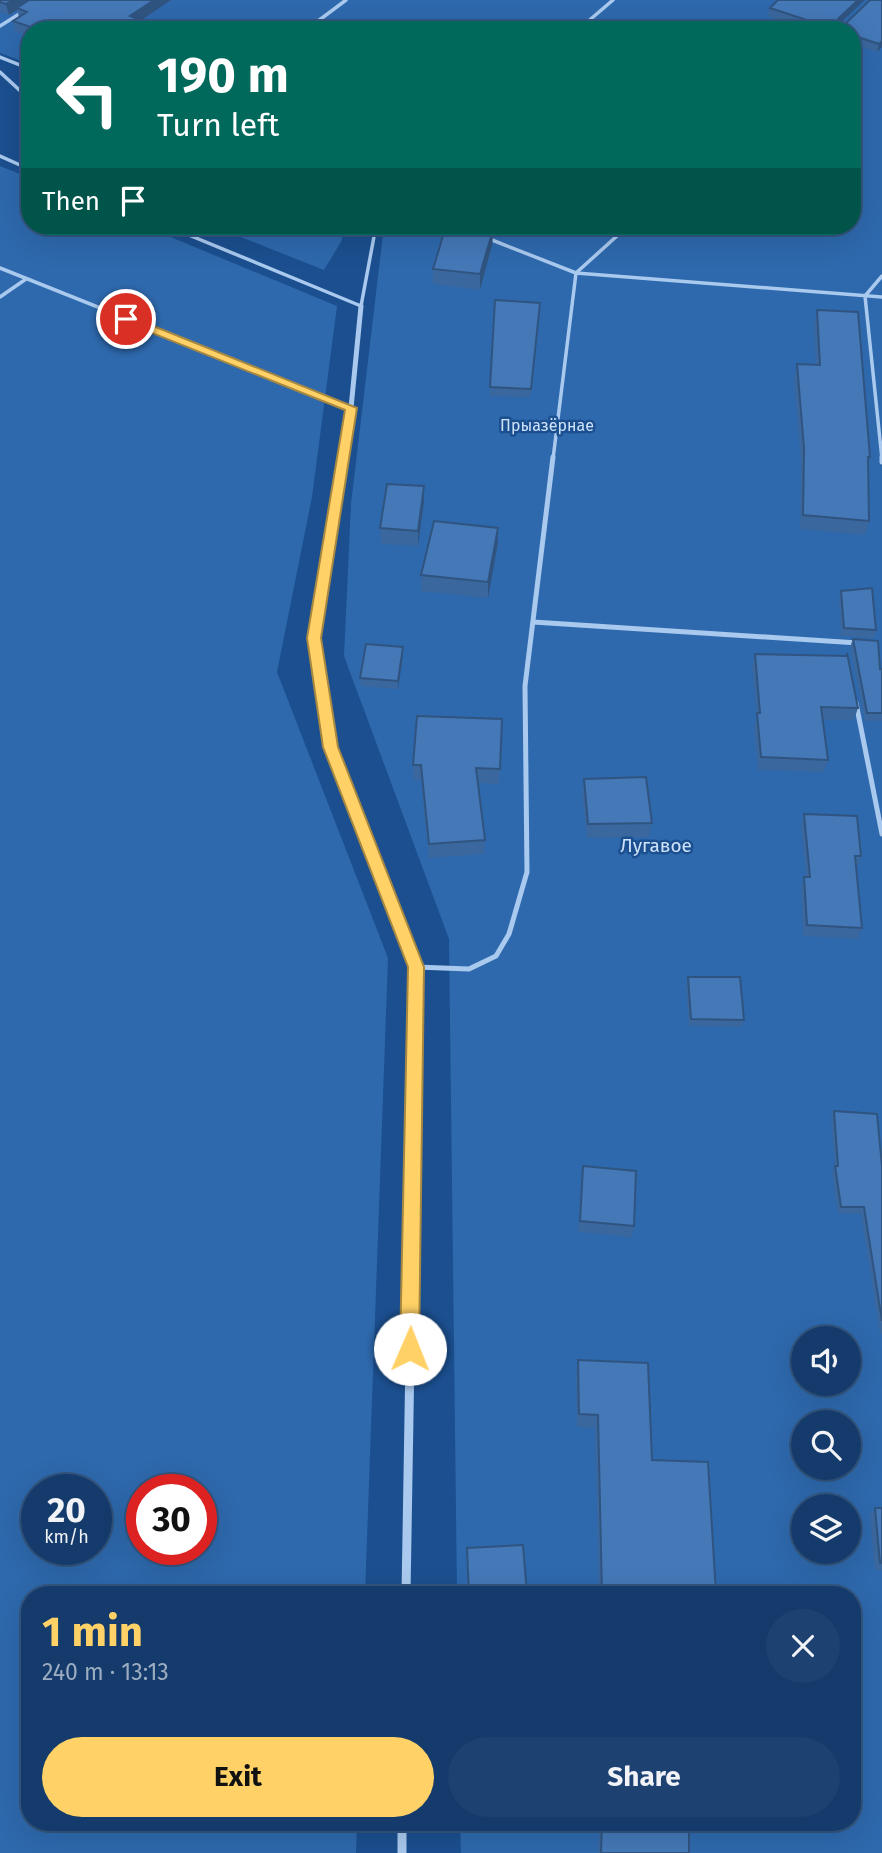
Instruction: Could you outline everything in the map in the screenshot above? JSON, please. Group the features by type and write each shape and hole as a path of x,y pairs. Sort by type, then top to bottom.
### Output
{"street":[{"path":"362,306 351,408 314,638 330,747 416,967 406,1586"},
{"path":"402,1831 402,1853"}],"lane":[{"path":"318,21 346,0"},
{"path":"588,21 613,0"},
{"path":"0,26 30,6"},
{"path":"0,57 21,65"},
{"path":"0,72 21,92"},
{"path":"0,156 21,165"},
{"path":"189,235 362,306 374,235"},
{"path":"479,235 576,273 882,297"},
{"path":"416,967 469,970 496,956 509,934 527,872 525,686 576,273 618,235"},
{"path":"0,268 351,408"},
{"path":"882,276 864,296 882,462"},
{"path":"0,297 26,279"},
{"path":"533,622 869,644"},
{"path":"844,642 847,656"},
{"path":"855,697 882,834"}],"green space":[{"name":"Лугавое","path":"0,0 882,0 882,1853 461,1853 460,1831 861,1831 861,1586 457,1586 449,939 344,656 351,504 383,235 861,235 861,21 21,21 21,61 0,53"},
{"path":"0,166 21,174 21,235 166,235 337,306 312,497 277,672 388,958 365,1586 21,1586 21,1831 357,1831 356,1853 0,1853"},
{"path":"236,235 342,235 342,240 324,270"}],"building":[{"path":"0,0 14,0 6,4"},
{"path":"29,0 154,0 130,16 144,21 21,21 21,24 13,21 27,12 17,8"},
{"path":"778,0 858,0 838,21 810,21 770,8"},
{"path":"870,0 882,0 882,41 879,44 861,38 861,21 848,21"},
{"path":"443,235 492,235 480,274 433,269"},
{"path":"495,300 540,303 531,389 490,387"},
{"path":"817,310 858,312 870,457 869,521 803,515 804,448 797,364 820,365"},
{"path":"387,484 424,486 418,531 380,528"},
{"path":"434,521 498,528 488,582 421,575"},
{"path":"872,588 876,630 844,628 841,591"},
{"path":"853,639 878,641 882,669 882,713 867,713"},
{"path":"366,644 403,647 398,681 360,678"},
{"path":"847,653 858,708 821,707 828,760 761,757 755,654 847,656"},
{"path":"417,716 502,719 500,769 476,768 485,840 429,844 421,765 413,765"},
{"path":"646,777 652,823 588,824 584,779"},
{"path":"804,814 857,816 861,856 855,856 862,928 807,925 804,877 810,877"},
{"path":"688,977 740,977 744,1020 691,1019"},
{"path":"834,1111 877,1114 882,1166 882,1321 864,1207 841,1207 835,1166 838,1166"},
{"path":"583,1166 636,1171 634,1226 580,1221"},
{"path":"578,1360 648,1363 652,1460 708,1462 716,1586 602,1586 598,1415 579,1414"},
{"path":"875,1508 882,1508 882,1563 880,1563"},
{"path":"523,1545 526,1586 469,1586 467,1548"},
{"path":"602,1831 689,1831 689,1853 601,1853"}],"route":[{"path":"126,319 351,408 314,638 330,747 416,967 410,1349"}],"park label":[{"name":"Прыазёрнае","path":"547,425"}]}
